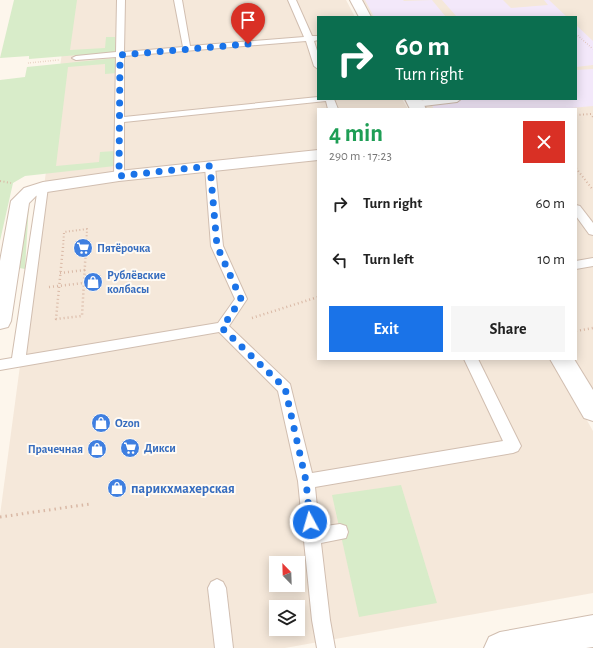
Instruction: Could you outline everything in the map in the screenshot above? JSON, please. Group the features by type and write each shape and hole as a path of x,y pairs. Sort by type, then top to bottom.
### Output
{"street":[{"path":"356,0 364,16"},
{"path":"0,321 20,201 30,192 43,187 119,176 317,155"},
{"path":"563,360 593,411"},
{"path":"500,648 593,631"}],"lane":[{"path":"119,176 120,0"},
{"path":"178,0 187,49"},
{"path":"292,0 309,39 317,63"},
{"path":"76,58 317,38"},
{"path":"119,120 317,100"},
{"path":"415,104 449,100"},
{"path":"0,365 222,328 241,299 217,246 210,166"},
{"path":"18,361 43,187"},
{"path":"577,209 593,231"},
{"path":"577,265 593,262"},
{"path":"222,328 285,388 306,481 320,620 326,648"},
{"path":"306,481 514,446 472,360"},
{"path":"312,536 340,532"},
{"path":"217,588 224,648"}],"path":[{"path":"577,35 593,49"},
{"path":"28,63 76,58"},
{"path":"577,115 590,114 593,117"},
{"path":"577,169 593,190"},
{"path":"87,229 82,316 56,319 60,273 64,232 87,229"},
{"path":"60,273 85,270"},
{"path":"59,286 84,283"},
{"path":"222,328 317,297"},
{"path":"577,330 593,328"},
{"path":"0,517 90,504"}],"shaded area":[{"path":"69,0 346,0 354,16 317,16 317,100 403,100 407,108 317,108 317,360 553,360 593,431 593,593 285,648 0,648 0,515"},
{"path":"362,0 593,0 593,389 576,360 577,360 577,108 426,108 422,100 577,100 577,16 371,16"},
{"path":"365,0 432,0 445,16 373,16"},
{"path":"442,0 503,0 511,8 548,5 544,0 549,0 566,16 456,16"},
{"path":"577,26 593,41 593,65 577,67"},
{"path":"593,69 593,106 571,108 433,108 429,100 577,100 577,70"}],"green space":[{"path":"14,0 77,0 70,50 105,48 106,37 115,37 116,52 29,59 29,56 0,58"},
{"path":"116,58 117,73 105,74 105,64 68,67 56,166 99,162 100,152 115,151 115,166 25,176 13,183 0,241 0,80 25,77 27,67"},
{"path":"29,203 25,269 14,267"},
{"path":"401,485 437,603 359,617 332,495"}],"place":[{"name":"Пятёрочка","path":"83,248"},
{"name":"Рублёвские колбасы","path":"93,282"},
{"name":"Ozon","path":"101,423"},
{"name":"Дикси","path":"130,448"},
{"name":"Прачечная","path":"97,449"},
{"name":"парикхмахерская","path":"117,488"}],"route":[{"path":"248,44 120,55 119,176 210,166 217,246 241,299 222,328 285,388 306,481 310,522"}]}
